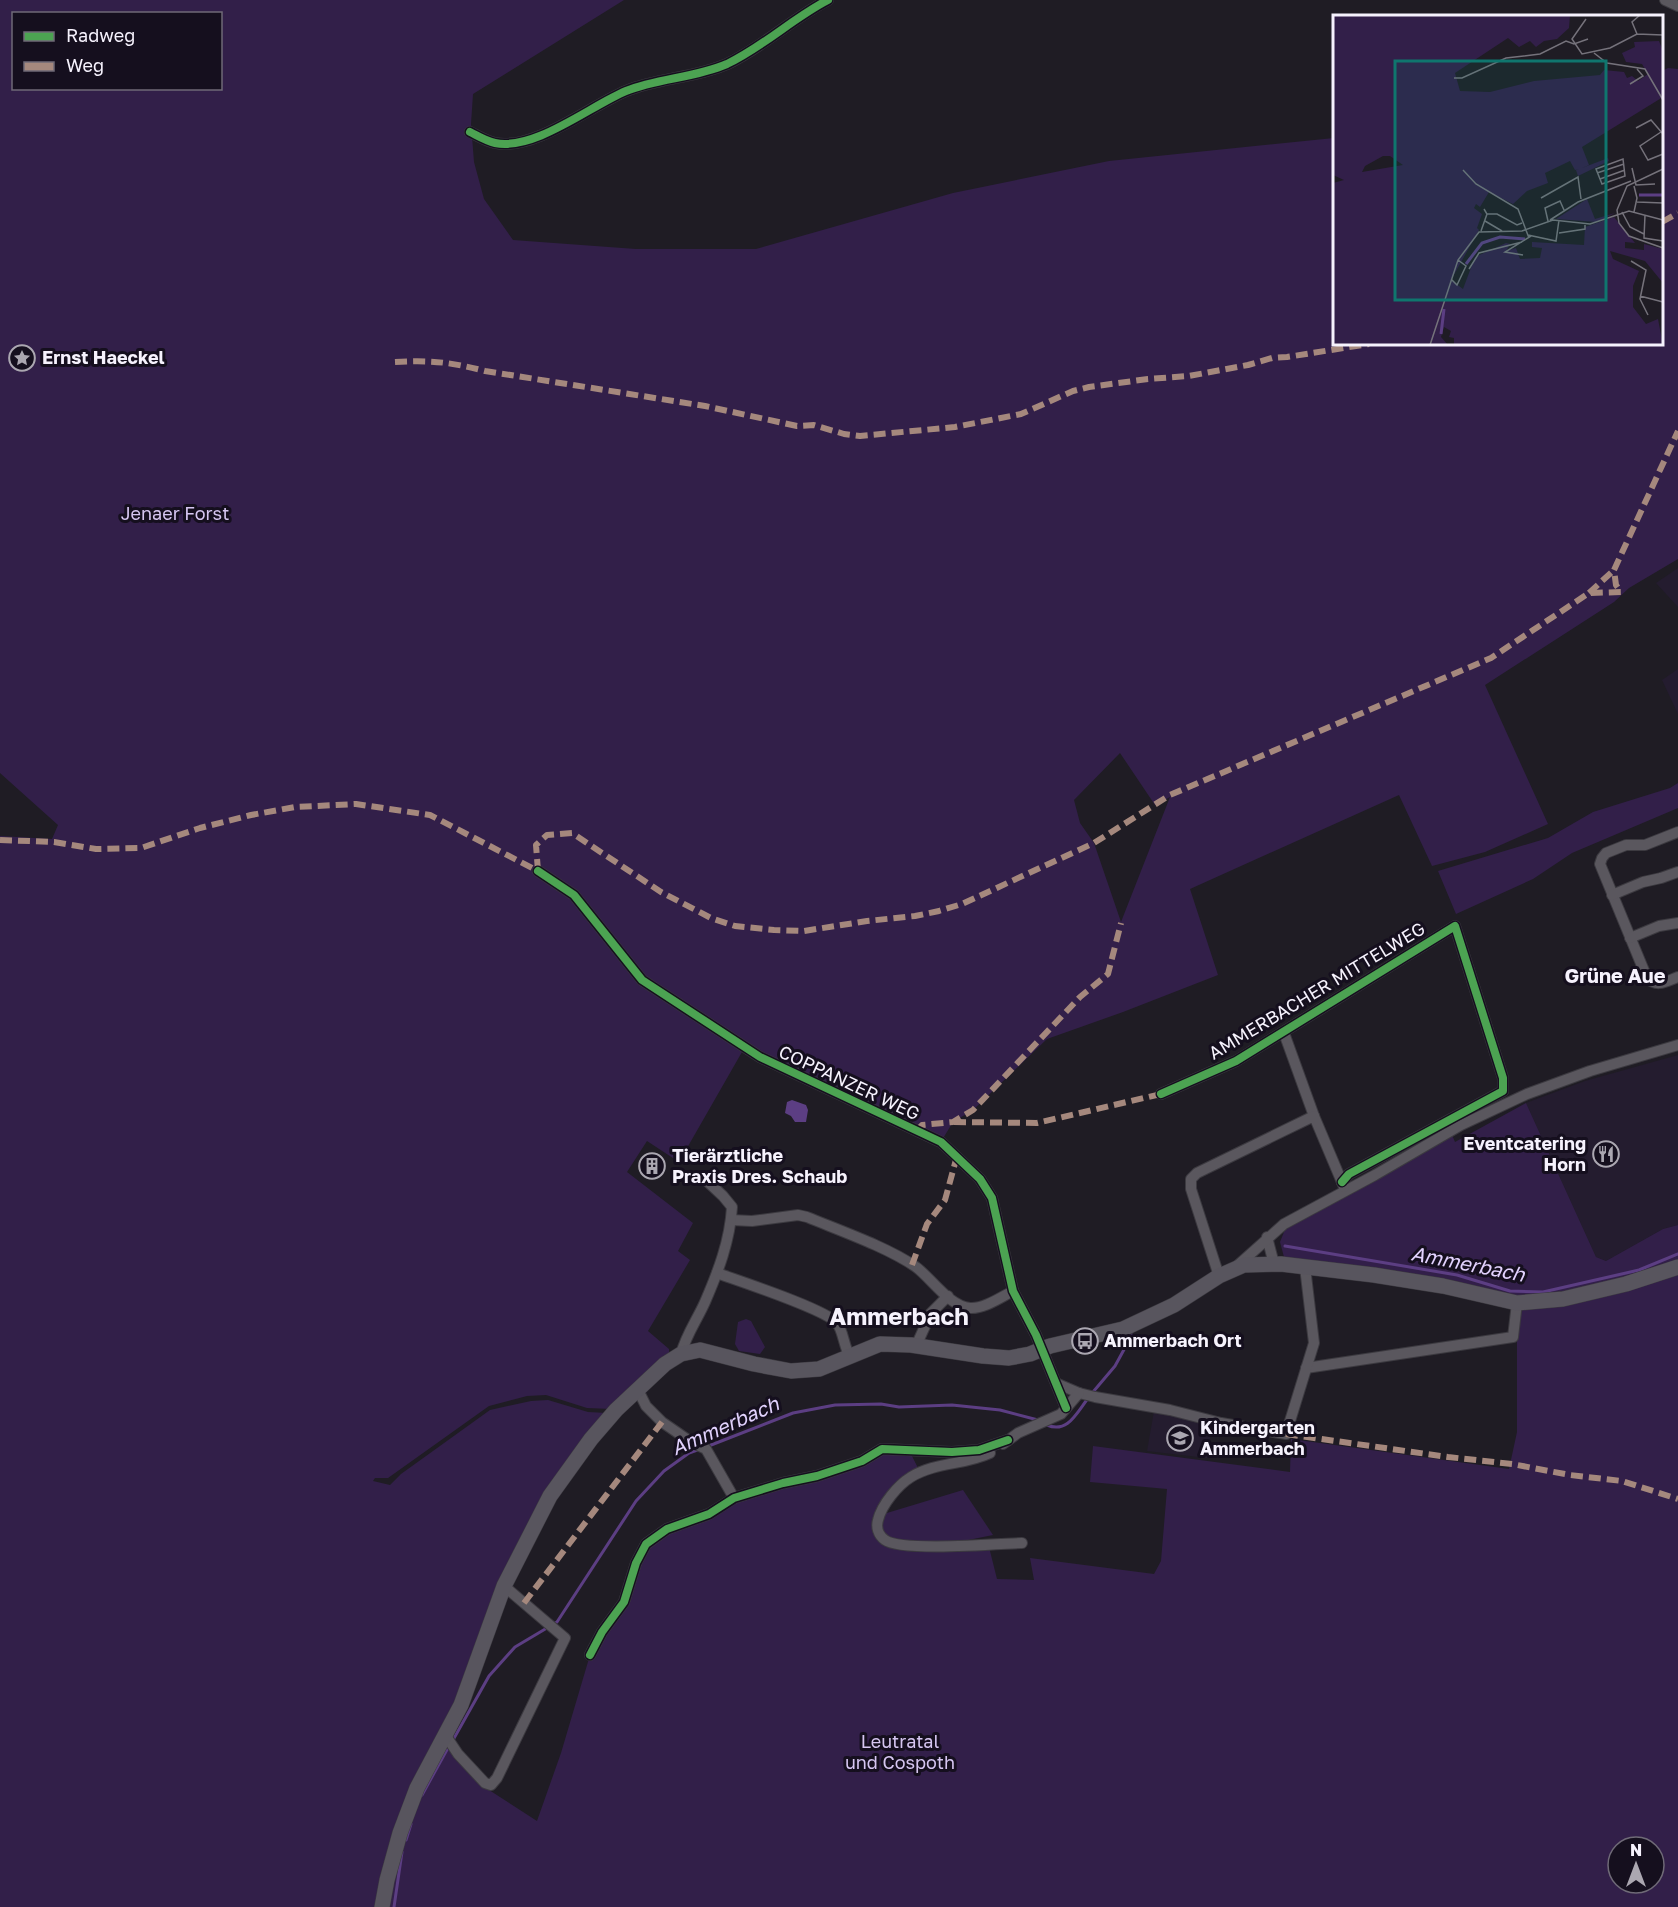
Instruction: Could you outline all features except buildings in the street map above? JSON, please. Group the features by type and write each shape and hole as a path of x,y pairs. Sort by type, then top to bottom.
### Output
{"main road":[{"path":"382,1907 387,1880 417,1788 461,1705 504,1586 550,1496 591,1439 616,1410 665,1364 681,1354 700,1350 790,1371 819,1369 880,1344 916,1346 999,1358 1030,1354 1041,1349 1131,1326 1174,1305 1219,1276 1244,1265 1274,1264 1305,1267 1425,1283 1517,1303 1563,1299 1626,1284 1678,1267"}],"street":[{"path":"470,132 495,143 507,144 536,137 627,91 727,64 828,0"},
{"path":"1665,0 1678,6"},
{"path":"1678,832 1645,845 1626,845 1604,855 1600,866 1650,981 1660,984 1678,977"},
{"name":"COPPANZER WEG","path":"538,871 574,895 642,980 760,1058 940,1142 980,1179 992,1198 1013,1291 1036,1335 1066,1408"},
{"path":"1612,895 1639,883 1678,872"},
{"path":"1630,938 1659,926 1678,923"},
{"name":"AMMERBACHER MITTELWEG","path":"1161,1094 1236,1061 1455,926 1503,1078 1503,1091 1349,1174 1344,1187"},
{"name":"AMMERBACHER MITTELWEG","path":"1284,1033 1314,1116 1344,1187"},
{"path":"1235,1268 1284,1224 1344,1187 1461,1125 1527,1094 1590,1071 1678,1045"},
{"path":"1219,1276 1191,1189 1191,1179 1197,1173 1314,1116"},
{"path":"681,1354 685,1338 704,1305 717,1273 731,1220 732,1207 706,1181"},
{"path":"731,1220 752,1221 798,1215 807,1217 912,1264 948,1296 971,1308 986,1305 1013,1291"},
{"path":"1267,1237 1274,1264"},
{"path":"1058,1384 1086,1395 1286,1434 1314,1343 1305,1267"},
{"path":"717,1273 786,1299 836,1322 840,1328 844,1348 850,1357"},
{"path":"916,1346 931,1313 948,1296"},
{"path":"1306,1368 1514,1337 1517,1303"},
{"path":"638,1390 646,1406 662,1422 691,1442 706,1449 734,1498"},
{"path":"590,1655 602,1632 624,1602 636,1563 646,1544 667,1529 709,1514 734,1498 862,1461 882,1449 952,1452 979,1450 1008,1440 1061,1414 1086,1395"},
{"path":"1008,1440 998,1449 983,1456 936,1466 909,1478 879,1513 877,1524 879,1534 886,1541 899,1544 929,1547 1022,1543"},
{"path":"446,1736 485,1784 491,1785 497,1778 565,1638 504,1586"}],"shaded area":[{"path":"1678,568 1678,607 1656,583"},
{"path":"1678,669 1678,714 1662,680"},
{"path":"1678,1055 1678,1225 1663,1229 1606,1261 1596,1257 1526,1103 1585,1081"},
{"path":"792,1100 806,1105 808,1110 806,1122 795,1122 785,1113 787,1102"},
{"name":"Kindergarten Ammerbach","path":"1154,1411 1212,1425 1207,1458 1147,1451"}],"green space":[{"name":"Jenaer Forst","path":"0,0 624,0 473,94 471,124 474,162 484,199 513,240 636,249 756,249 953,193 1109,161 1333,138 1333,345 1663,345 1663,70 1668,68 1678,69 1678,559 1629,588 1614,602 1485,685 1548,824 1485,852 1432,866 1399,795 1190,889 1218,975 1047,1039 973,1110 953,1122 942,1140 746,1045 679,1162 647,1141 627,1172 693,1223 678,1251 690,1260 648,1331 669,1349 669,1353 612,1409 587,1408 546,1395 527,1396 489,1406 388,1478 375,1478 373,1481 390,1485 401,1474 490,1410 531,1401 548,1400 588,1412 607,1413 547,1494 443,1734 378,1907 0,1907 0,836 52,839 58,825 0,773","holes":["1120,753 1155,805 1170,797 1121,922 1094,843 1080,823 1074,800"]},
{"path":"1678,783 1678,808 1572,853 1533,879 1456,914 1438,871 1548,838 1593,812 1670,788"},
{"path":"1526,1103 1596,1257 1606,1261 1663,1229 1678,1225 1678,1259 1613,1282 1516,1300 1284,1257 1280,1242 1286,1227 1452,1135 1455,1142"},
{"name":"Leutratal und Cospoth","path":"1678,1274 1678,1907 386,1907 402,1834 446,1745 486,1788 537,1821 561,1753 590,1655 624,1602 649,1542 734,1498 883,1451 912,1456 919,1470 877,1516 963,1490 993,1535 909,1552 989,1547 997,1579 1034,1580 1030,1558 1154,1574 1161,1561 1167,1489 1090,1482 1093,1446 1290,1472 1291,1439 1509,1469 1517,1432 1517,1322 1520,1310 1580,1301"},
{"path":"746,1319 751,1321 765,1347 760,1354 739,1351 735,1344 738,1322"}],"waterway":[{"name":"Ammerbach","path":"1285,1246 1457,1275 1510,1291 1543,1292 1639,1270 1678,1254"},
{"name":"Ammerbach","path":"1093,1392 1115,1366 1132,1335"},
{"name":"Ammerbach","path":"1047,1425 1061,1427 1066,1424 1089,1397"},
{"name":"Ammerbach","path":"706,1447 793,1413 835,1405 881,1404 899,1407 952,1405 1000,1410 1038,1420"},
{"name":"Ammerbach","path":"453,1740 489,1676 515,1647 557,1622 636,1501 664,1471 689,1453 700,1449"},
{"name":"Ammerbach","path":"422,1795 449,1746"},
{"name":"Ammerbach","path":"406,1840 411,1824"},
{"name":"Ammerbach","path":"394,1907 402,1852"}],"marked path":[{"path":"1663,221 1678,213"},
{"path":"395,362 451,364 705,406 797,426 814,425 860,436 955,427 1021,414 1073,391 1089,387 1189,376 1272,358 1363,345"},
{"path":"538,871 536,845 547,835 572,833 661,892 711,918 735,926 804,931 915,916 962,904 1094,843 1170,795 1491,658 1589,593 1621,592 1616,585 1614,570 1678,431"},
{"path":"1589,593 1614,570"},
{"path":"0,840 54,842 96,849 141,848 200,828 251,815 295,807 356,804 430,815 538,871"},
{"path":"916,1131 922,1125 953,1122 973,1110 1080,997 1108,974 1121,923"},
{"path":"954,1122 1037,1123 1161,1094"},
{"path":"912,1265 927,1224 945,1200 957,1156"},
{"path":"524,1603 662,1422"},
{"path":"1286,1434 1622,1481 1678,1499"}],"cycle path":[{"path":"470,132 495,143 511,144 545,134 626,91 727,64 828,0"},
{"path":"538,871 574,895 642,980 760,1057 941,1142 980,1179 992,1198 1013,1291 1036,1335 1066,1408"},
{"path":"1161,1094 1236,1061 1455,926 1503,1078 1503,1091 1349,1174 1342,1182"},
{"path":"590,1655 602,1632 624,1602 636,1563 646,1544 667,1529 709,1514 734,1498 783,1483 817,1476 862,1461 882,1449 952,1452 979,1450 1008,1440"}],"place":[{"name":"Ernst Haeckel","path":"22,358"},
{"name":"Eventcatering Horn","path":"1606,1154"},
{"name":"Tierärztliche Praxis Dres. Schaub","path":"652,1166"},
{"name":"Ammerbach Ort","path":"1085,1341"},
{"name":"Kindergarten Ammerbach","path":"1180,1438"}],"district":[{"name":"Grüne Aue","path":"1615,976"},
{"name":"Ammerbach","path":"899,1317"}]}
